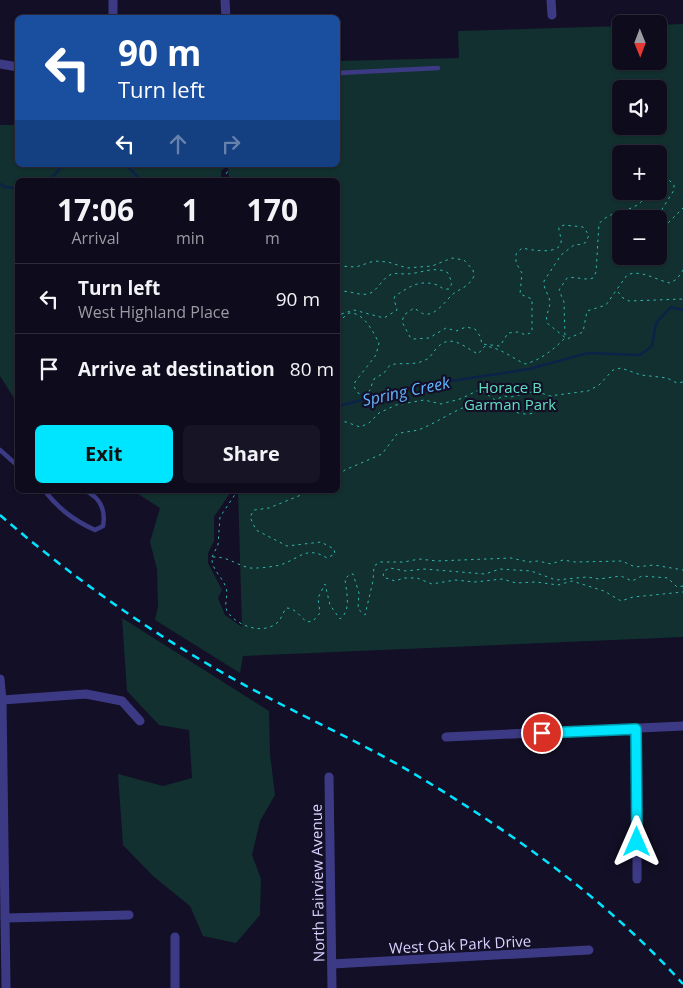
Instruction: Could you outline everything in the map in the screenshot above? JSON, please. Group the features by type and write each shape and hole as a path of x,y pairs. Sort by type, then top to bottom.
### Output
{"street":[{"path":"113,0 114,15"},
{"path":"226,0 226,15"},
{"path":"551,0 552,15"},
{"path":"0,64 15,66"},
{"path":"0,679 2,700 2,883 5,918 3,960 6,988"},
{"path":"2,700 86,694 122,701 140,721"},
{"path":"446,737 683,726"},
{"path":"636,729 637,879"},
{"name":"North Fairview Avenue","path":"329,777 332,988"},
{"path":"5,918 129,915"},
{"path":"175,937 175,988"},
{"name":"West Oak Park Drive","path":"332,964 589,950"}],"lane":[{"path":"340,73 438,68"},
{"path":"0,450 15,463"},
{"path":"46,493 58,507 75,521 95,530 103,526 105,515 100,501 88,493"}],"path":[{"path":"628,210 642,202 645,197 659,192 660,181 666,177 674,185 674,190 662,210"},
{"path":"667,224 683,208"},
{"path":"340,320 350,313 358,314 367,322 379,343 376,355 355,382 356,392 363,395 369,392 374,379 384,373 390,365 423,361 428,359 440,345 451,341 457,341 478,354 481,348 491,347 508,353 525,364 552,351 565,338 564,302 560,290 567,278 574,277 588,280 593,278 596,272 599,224 603,218 612,215"},
{"path":"340,266 356,267 374,262 388,262 407,268 432,266 452,258 464,260 473,270 474,276 472,281 453,294 445,304 439,306 430,314 425,314 414,308 404,314 402,322 410,337 417,340 429,338 446,328 456,330 466,327 475,328 482,344 494,346 500,346 508,333 518,332 526,335 532,332 532,299 520,294 522,273 516,263 516,254 522,248 536,250 556,249 562,241 559,227 569,226 586,229 588,235 586,242 570,247 561,254 551,267 544,286 550,303 546,323 565,338 569,339 584,332 587,311 606,305 618,291 624,279 632,273 670,282 677,279 683,270"},
{"path":"340,292 368,294 382,280 395,273 408,274 439,270 448,274 452,283 449,289 444,289 434,284 412,284 395,296 397,310 384,318 354,310 340,314"},
{"path":"618,291 623,298 629,301 683,299"},
{"path":"340,421 360,426 369,423 375,416 396,405 424,400 441,404 460,400 479,390 495,400 504,396 515,396 523,392 536,391 552,396 592,390 609,374 621,368 641,376 667,378 678,383 683,382"},
{"path":"340,474 345,470 382,454 397,434 421,430 457,410 480,403 499,405 520,414 528,414 541,410 552,396"},
{"path":"236,493 220,517 218,545 212,558 213,567 226,587 225,604 229,614 246,627 260,628 279,621 286,608 292,609 307,622 313,621 320,613 318,598 325,584 327,585 330,604 338,618 342,617 348,595 345,579 350,574 353,574 358,587 358,610 366,615 374,566 380,562 404,562 419,559 437,561 511,558 551,564 564,560 575,562 622,561 635,566 654,565 683,570"},
{"path":"212,558 229,559 246,568 253,569 281,564 307,552 320,554 327,558 335,554 334,548 321,542 287,546 268,538 252,525 250,517 254,510 269,508 302,494"},
{"path":"683,586 677,587 668,578 649,575 632,581 621,576 599,579 552,580 531,571 500,569 486,574 424,569 406,572 390,568 384,571 383,574 384,577 390,580 417,578 432,584 455,580 475,582 502,579 516,583 539,582 562,585 567,582 577,582 599,591 604,591 621,601 633,597 683,592"}],"green space":[{"name":"Horace B Garman Park","path":"683,24 683,637 243,656 240,673 155,620 158,606 157,569 150,542 160,508 137,493 230,493 214,517 214,541 208,553 208,563 222,590 218,598 225,615 242,627 238,493 340,493 340,178 229,178 228,167 340,167 340,61 459,58 458,31 612,26 612,70 668,70 668,25"},
{"path":"0,125 15,125 15,167 226,167 221,171 221,178 15,178 15,400 0,376"},
{"path":"122,618 269,711 270,754 275,795 260,821 252,855 261,879 260,915 236,943 203,936 190,906 153,876 123,845 118,774 163,786 192,778 189,730 159,725 127,691"}],"waterway":[{"name":"Spring Creek","path":"52,178 61,167"},
{"name":"Spring Creek","path":"128,167 139,178"},
{"name":"Spring Creek","path":"0,184 5,187 15,188"},
{"name":"Spring Creek","path":"340,406 418,386 529,369 588,353 640,355 652,346 656,323 671,307 683,310"}],"railway":[{"path":"0,515 25,537 105,598 189,653 268,698 396,763 492,823 593,898 624,925 683,984"}],"route":[{"path":"542,733 636,729 637,842"}]}
